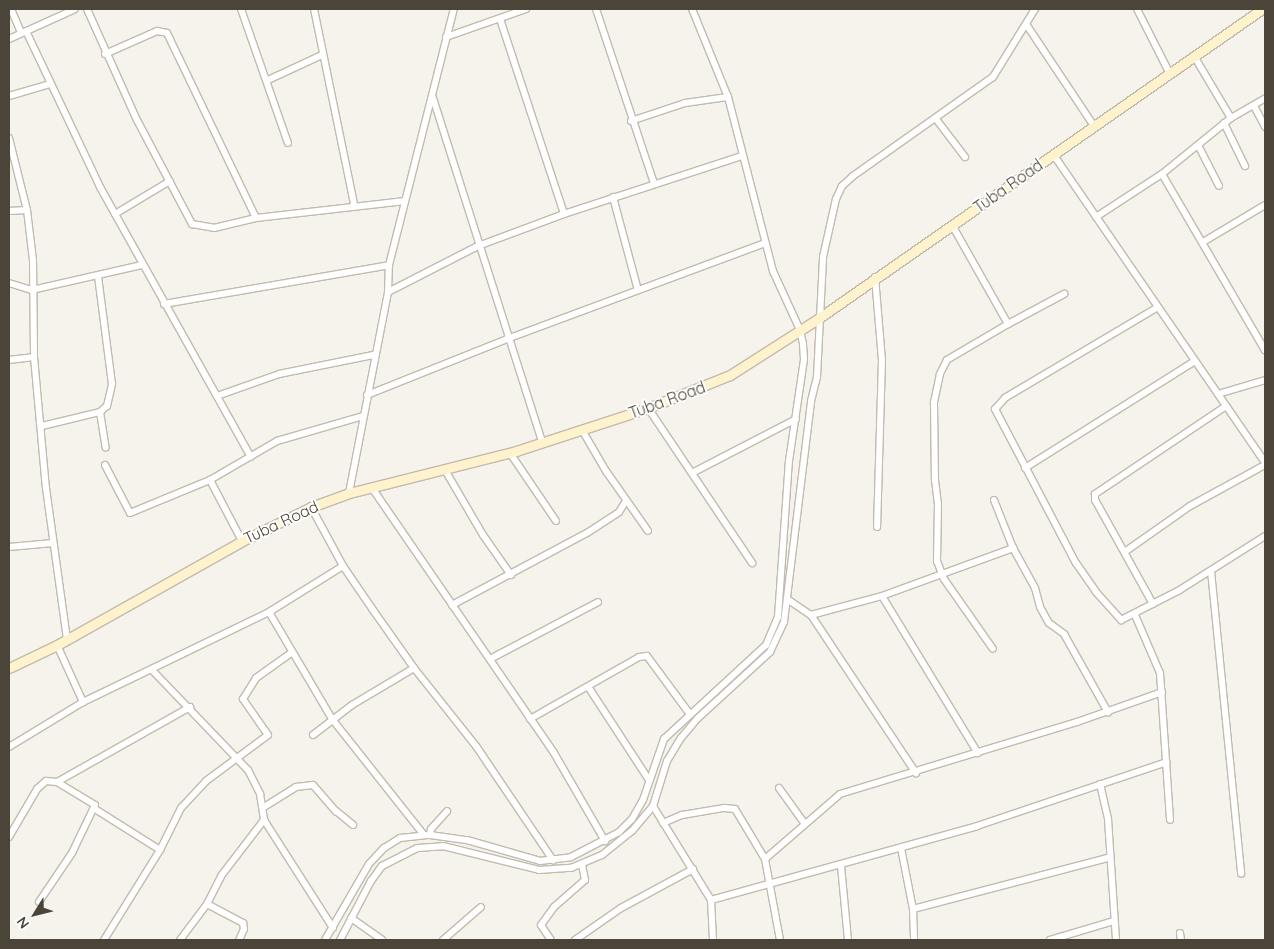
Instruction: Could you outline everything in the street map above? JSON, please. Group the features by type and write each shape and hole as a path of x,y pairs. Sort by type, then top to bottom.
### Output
{"street":[{"path":"11,9 142,265 251,457"},
{"path":"9,39 75,9"},
{"path":"87,9 105,54 192,224 214,228 256,218 354,204 405,201"},
{"path":"241,9 268,80 288,143"},
{"path":"314,9 354,204"},
{"path":"348,493 368,395 373,355 388,292 389,265 454,9"},
{"path":"446,37 526,9"},
{"path":"596,9 631,121 654,183"},
{"path":"325,940 369,864 384,848 400,838 427,835 486,845 521,858 553,860 571,857 605,841 632,819 664,739 689,713 766,645 778,618 789,460 804,359 800,330 779,291 741,156 728,97 692,9"},
{"path":"340,940 382,866 417,848 443,846 540,870 571,868 612,848 653,806 667,761 681,738 698,718 770,652 784,622 811,402 817,377 819,318 826,236 842,186 993,77 1035,9"},
{"path":"1137,9 1170,72"},
{"name":"Tuba Road","path":"9,668 57,644 242,541 312,507 348,493 510,453 648,408 730,375 819,318 875,277 1262,9"},
{"path":"500,19 564,214"},
{"path":"1026,24 1094,126"},
{"path":"105,54 158,31 167,33 256,218"},
{"path":"268,80 322,54"},
{"path":"1194,56 1231,118"},
{"path":"9,96 50,84"},
{"path":"432,96 507,339 542,442"},
{"path":"631,121 684,102 728,97"},
{"path":"1096,217 1162,174 1231,118 1265,98"},
{"path":"1254,106 1265,127"},
{"path":"936,119 965,157"},
{"path":"1224,123 1245,166"},
{"path":"9,138 26,210 33,260 34,356 53,543 67,638"},
{"path":"1198,145 1219,186"},
{"path":"1053,154 1264,461 1190,506 1126,552"},
{"path":"388,292 478,246 613,197 741,156"},
{"path":"1162,174 1265,350"},
{"path":"115,214 170,181"},
{"path":"613,197 638,290"},
{"path":"1203,242 1265,205"},
{"path":"9,211 26,210"},
{"path":"952,225 1008,324"},
{"path":"368,395 507,339 765,243"},
{"path":"9,283 32,290 142,265"},
{"path":"164,304 389,265"},
{"path":"42,426 100,412 107,406 112,384 98,276"},
{"path":"875,277 882,360 877,527"},
{"path":"993,650 940,572 935,544 938,503 935,480 934,402 940,374 952,356 1064,294"},
{"path":"1158,307 997,404 994,409 1076,563 1096,592 1118,618 1124,620 1135,615 1211,571 1265,536"},
{"path":"217,396 279,374 373,355"},
{"path":"9,360 34,356"},
{"path":"1025,468 1195,361"},
{"path":"1218,394 1265,380"},
{"path":"1153,604 1126,552 1095,500 1095,494 1226,406"},
{"path":"648,408 752,563"},
{"path":"100,412 106,448"},
{"path":"106,465 130,513 210,480 278,441 364,416"},
{"path":"692,474 796,419"},
{"path":"582,430 626,501 648,531"},
{"path":"510,453 556,521"},
{"path":"445,470 483,535 511,575"},
{"path":"210,480 242,541"},
{"path":"372,488 575,786 605,841"},
{"path":"994,500 1013,548 1049,624 1064,634 1108,712"},
{"path":"452,605 588,533 619,512 626,501"},
{"path":"312,507 344,566 414,668 476,746 553,860"},
{"path":"9,547 53,543"},
{"path":"811,615 882,596 940,572 1013,548"},
{"path":"9,747 83,702 270,612 344,566"},
{"path":"1211,571 1241,874"},
{"path":"882,596 978,753"},
{"path":"787,599 811,615 916,772"},
{"path":"490,660 598,602"},
{"path":"270,612 291,654 332,719 427,835"},
{"path":"1135,615 1140,632 1158,664 1168,762 1170,820"},
{"path":"57,644 83,702"},
{"path":"104,940 160,850 181,808 206,781 268,733 243,702 245,693 256,678 291,654"},
{"path":"530,719 589,688 639,657 647,656 689,713"},
{"path":"313,734 332,719 414,668"},
{"path":"152,670 190,707 248,770 264,807 264,820 333,928"},
{"path":"589,688 649,780"},
{"path":"765,859 840,794 1108,712 1162,692"},
{"path":"57,782 190,707"},
{"path":"711,900 772,885 901,848 1168,762"},
{"path":"9,837 37,789 46,781 57,782 93,803 95,809 160,850"},
{"path":"1100,784 1108,819 1108,858 1116,940"},
{"path":"264,807 296,787 313,785 336,811 353,825"},
{"path":"779,788 805,824"},
{"path":"653,806 711,900 713,940"},
{"path":"39,902 72,853 95,809"},
{"path":"663,823 682,815 735,809 765,859 772,885 780,940"},
{"path":"427,835 430,828 447,811"},
{"path":"180,940 207,904 221,876 264,820"},
{"path":"901,848 913,909 914,940"},
{"path":"913,909 1108,858"},
{"path":"550,940 541,925 545,917 585,880 582,864"},
{"path":"841,866 848,940"},
{"path":"575,940 621,908 693,869"},
{"path":"207,904 243,923 244,929 238,940"},
{"path":"443,940 481,907"},
{"path":"351,918 382,940"},
{"path":"1050,940 1114,921"}]}
